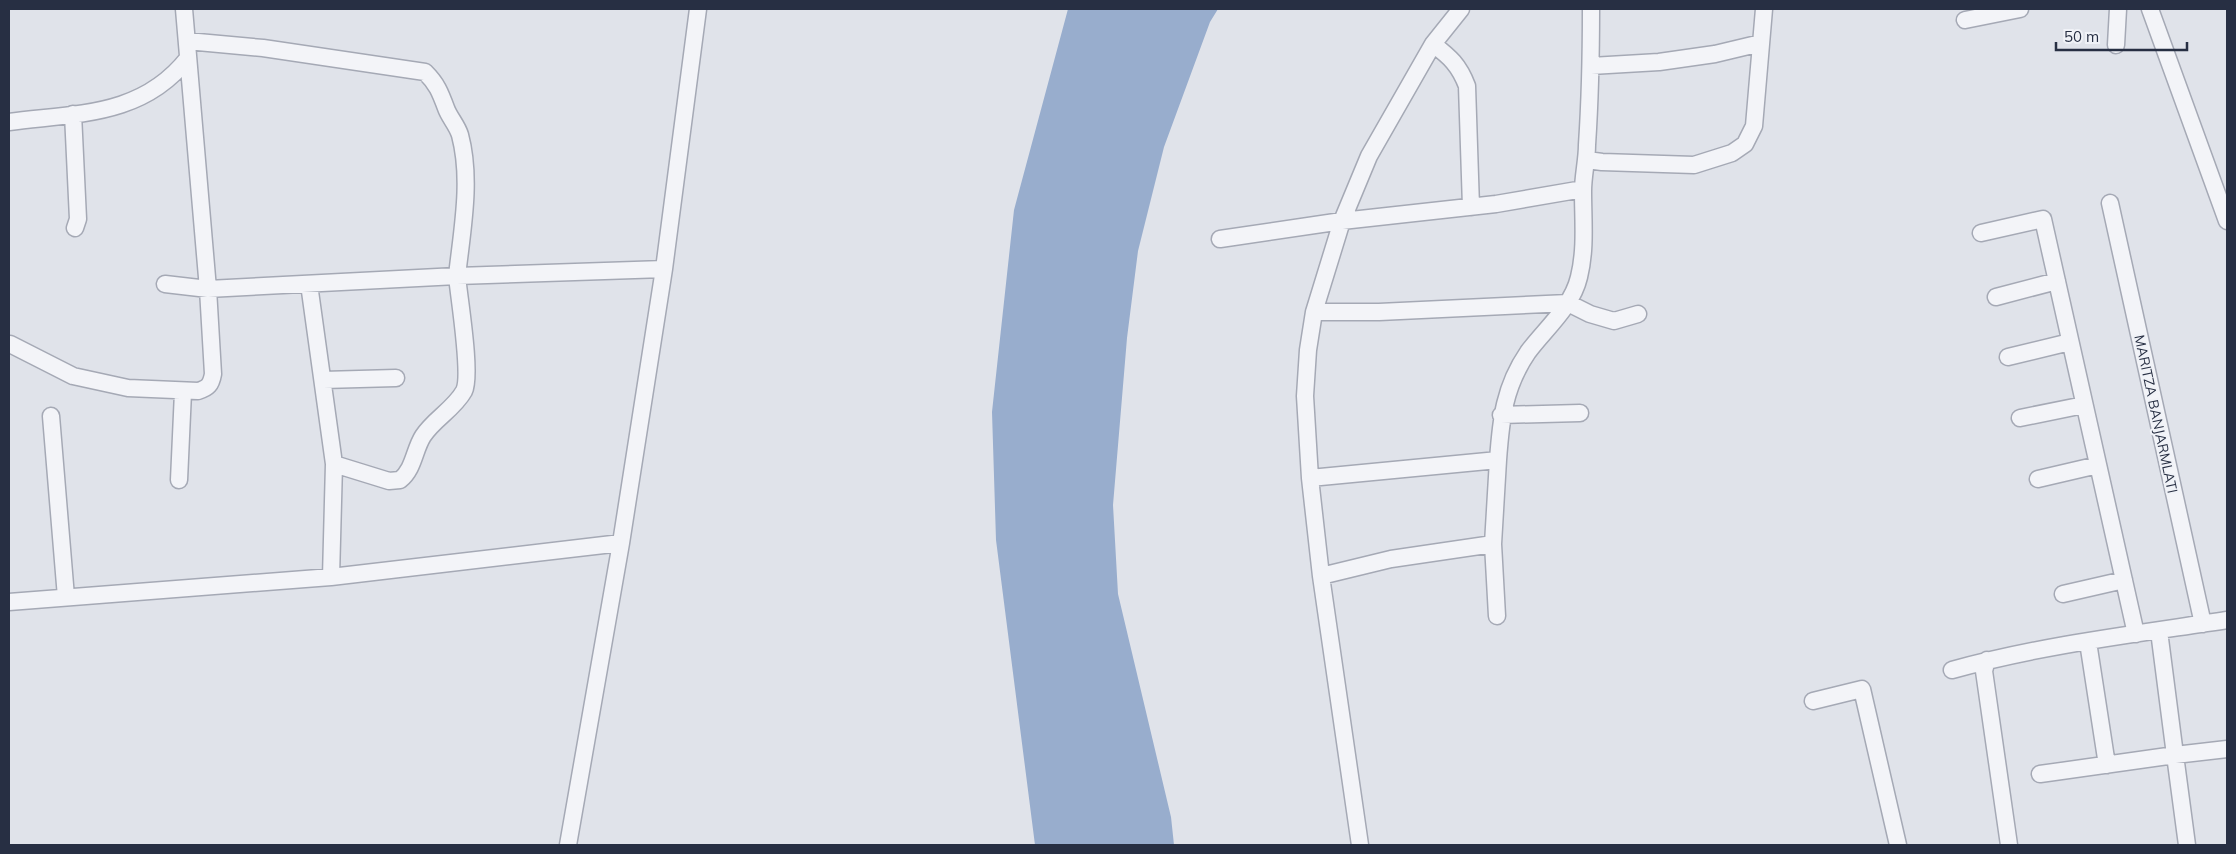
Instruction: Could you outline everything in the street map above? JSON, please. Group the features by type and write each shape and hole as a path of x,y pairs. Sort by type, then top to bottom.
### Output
{"street":[{"path":"10,344 73,376 128,388 183,392 206,389 211,384 213,374 208,289 184,9"},
{"path":"568,845 620,543 664,269 698,9"},
{"path":"1360,845 1321,576 1310,478 1306,396 1308,350 1314,312 1342,220 1369,156 1433,44 1461,9"},
{"path":"1496,616 1493,544 1502,415 1509,387 1518,370 1528,353 1568,303 1579,278 1585,231 1583,189 1587,160 1591,66 1591,9"},
{"path":"1587,160 1694,164 1732,153 1744,144 1754,126 1764,9"},
{"path":"1965,20 2020,9"},
{"path":"2116,45 2118,9"},
{"path":"2150,9 2221,183 2227,221"},
{"path":"187,41 263,48 425,72 435,82 443,96 446,108 459,132 466,163 457,276 466,370 464,390 452,406 430,425 418,443 410,468 400,480 390,481 334,464"},
{"path":"1591,66 1659,62 1715,54 1761,43"},
{"path":"1433,44 1449,56 1461,70 1467,86 1471,207"},
{"path":"9,122 110,109 137,101 176,74 188,58"},
{"path":"73,114 78,218 75,228"},
{"path":"1220,239 1342,220 1471,207 1583,189"},
{"name":"MARITZA BANJARMLATI","path":"2110,203 2203,624"},
{"path":"1982,233 2043,219 2136,634"},
{"path":"165,284 208,289 457,276 664,269"},
{"path":"1996,296 2057,281"},
{"path":"309,284 334,464 331,577"},
{"path":"1314,312 1379,312 1568,303 1590,314 1614,321 1638,314"},
{"path":"2008,357 2070,342"},
{"path":"323,380 396,378"},
{"path":"179,480 183,392"},
{"path":"2020,418 2084,405"},
{"path":"1502,415 1580,413"},
{"path":"51,416 66,597"},
{"path":"1310,478 1498,460"},
{"path":"2038,478 2098,465"},
{"path":"9,602 331,577 620,543"},
{"path":"1321,576 1391,558 1493,544"},
{"path":"2063,594 2124,580"},
{"path":"1952,670 1987,660 2227,620"},
{"path":"2159,631 2187,845"},
{"path":"2088,642 2107,765"},
{"path":"1987,660 1984,671 2009,845"},
{"path":"1813,701 1862,689 1898,845"},
{"path":"2040,774 2227,749"}],"water":[{"path":"1068,9 1218,9 1210,22 1164,147 1138,251 1127,338 1113,505 1118,594 1171,817 1174,845 1035,845 996,540 992,412 1014,210"}]}
